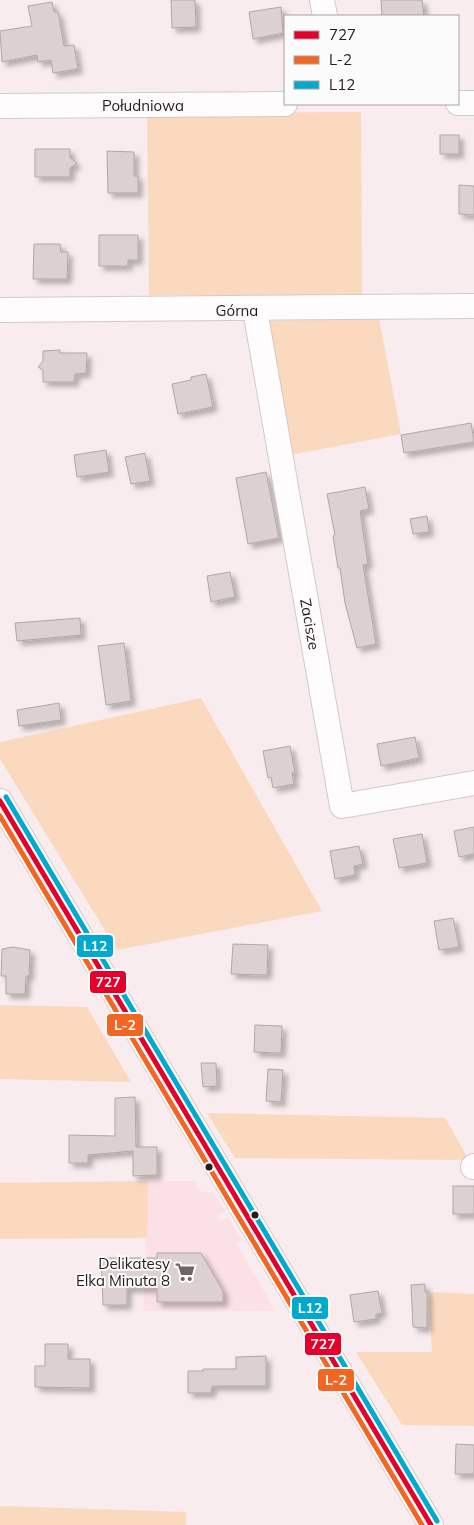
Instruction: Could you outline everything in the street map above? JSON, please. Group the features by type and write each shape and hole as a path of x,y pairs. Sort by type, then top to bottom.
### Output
{"street":[{"path":"322,0 325,15"},
{"path":"459,103 474,102"},
{"name":"Południowa","path":"0,106 284,104"},
{"name":"Górna","path":"0,310 255,310 474,306"},
{"name":"Zacisze","path":"255,310 342,806 474,783"},
{"path":"0,801 431,1525"}],"shaded area":[{"path":"361,112 362,295 149,295 147,113"},
{"path":"379,319 401,434 290,455 267,321"},
{"path":"201,698 322,911 117,950 0,759 0,742"},
{"path":"0,1005 87,1007 131,1082 0,1079"},
{"path":"207,1113 445,1118 469,1160 235,1158"},
{"path":"148,1181 195,1181 200,1191 213,1193 225,1211 217,1216 220,1221 228,1217 242,1240 237,1244 275,1311 143,1311"},
{"path":"148,1181 147,1238 0,1239 0,1183"},
{"path":"429,1292 474,1294 474,1426 402,1425 356,1352 432,1352"},
{"path":"0,1506 186,1512 186,1525 0,1525"}],"building":[{"path":"171,0 195,0 196,27 172,28"},
{"path":"381,0 422,0 424,15 382,15"},
{"path":"52,2 54,12 58,12 64,46 74,45 78,69 53,73 51,60 38,62 37,55 2,62 0,31 32,26 28,6"},
{"path":"281,7 283,33 253,39 249,12"},
{"path":"440,135 459,135 459,154 440,154"},
{"path":"35,149 70,149 70,158 77,163 70,168 70,177 35,177"},
{"path":"107,151 134,152 134,176 138,176 138,193 108,193"},
{"path":"459,185 474,186 474,215 459,214"},
{"path":"99,235 138,235 138,260 128,260 128,266 99,266"},
{"path":"34,244 60,244 61,252 68,252 67,279 33,279"},
{"path":"60,350 60,353 87,353 86,373 75,374 74,382 43,382 43,370 38,367 43,361 43,351"},
{"path":"206,374 213,407 178,414 172,384 191,380 191,377"},
{"path":"471,423 474,442 404,453 401,435"},
{"path":"106,450 109,472 77,477 74,455"},
{"path":"145,453 150,481 131,484 125,457"},
{"path":"266,472 279,538 248,544 236,478"},
{"path":"365,487 369,509 360,511 368,564 363,565 376,644 357,648 345,603 340,568 338,568 333,536 335,535 327,494"},
{"path":"427,516 429,532 413,534 410,519"},
{"path":"230,572 235,597 211,602 207,576"},
{"path":"80,618 81,635 17,641 15,623"},
{"path":"124,643 131,701 106,705 98,646"},
{"path":"59,703 61,720 19,726 17,710"},
{"path":"415,737 419,758 381,766 377,744"},
{"path":"290,746 295,773 292,773 294,784 273,788 271,777 268,778 263,751"},
{"path":"474,827 474,854 459,857 454,831"},
{"path":"422,834 427,863 399,868 393,839"},
{"path":"359,846 363,864 354,866 355,875 335,879 330,851"},
{"path":"453,918 459,947 439,950 434,921"},
{"path":"233,944 268,945 267,975 231,974"},
{"path":"13,947 30,950 29,976 26,976 25,994 6,994 6,976 1,976 2,949"},
{"path":"255,1025 282,1026 281,1053 254,1052"},
{"path":"201,1063 216,1063 217,1086 203,1087"},
{"path":"268,1069 283,1070 281,1102 266,1101"},
{"path":"135,1097 136,1147 157,1147 157,1175 133,1176 133,1151 88,1155 88,1163 69,1163 69,1135 115,1136 115,1098"},
{"path":"453,1186 474,1186 474,1214 453,1214"},
{"path":"157,1253 201,1253 223,1291 223,1302 157,1302 157,1288 127,1288 127,1305 103,1305 101,1258 157,1258"},
{"path":"425,1284 425,1292 427,1292 427,1328 413,1327 411,1285"},
{"path":"378,1291 382,1313 376,1314 376,1319 354,1322 350,1295"},
{"path":"45,1344 68,1344 68,1359 90,1359 90,1388 35,1387 35,1366 45,1366"},
{"path":"266,1356 266,1386 212,1386 211,1393 188,1393 188,1371 236,1369 236,1357"},
{"path":"456,1444 474,1445 474,1474 455,1474"}],"transit line":[{"name":"L12","path":"6,797 437,1521"},
{"name":"727","path":"0,801 431,1525"},
{"name":"L-2","path":"0,816 422,1525"}],"place":[{"name":"Delikatesy Elka Minuta 8","path":"185,1272"}]}
